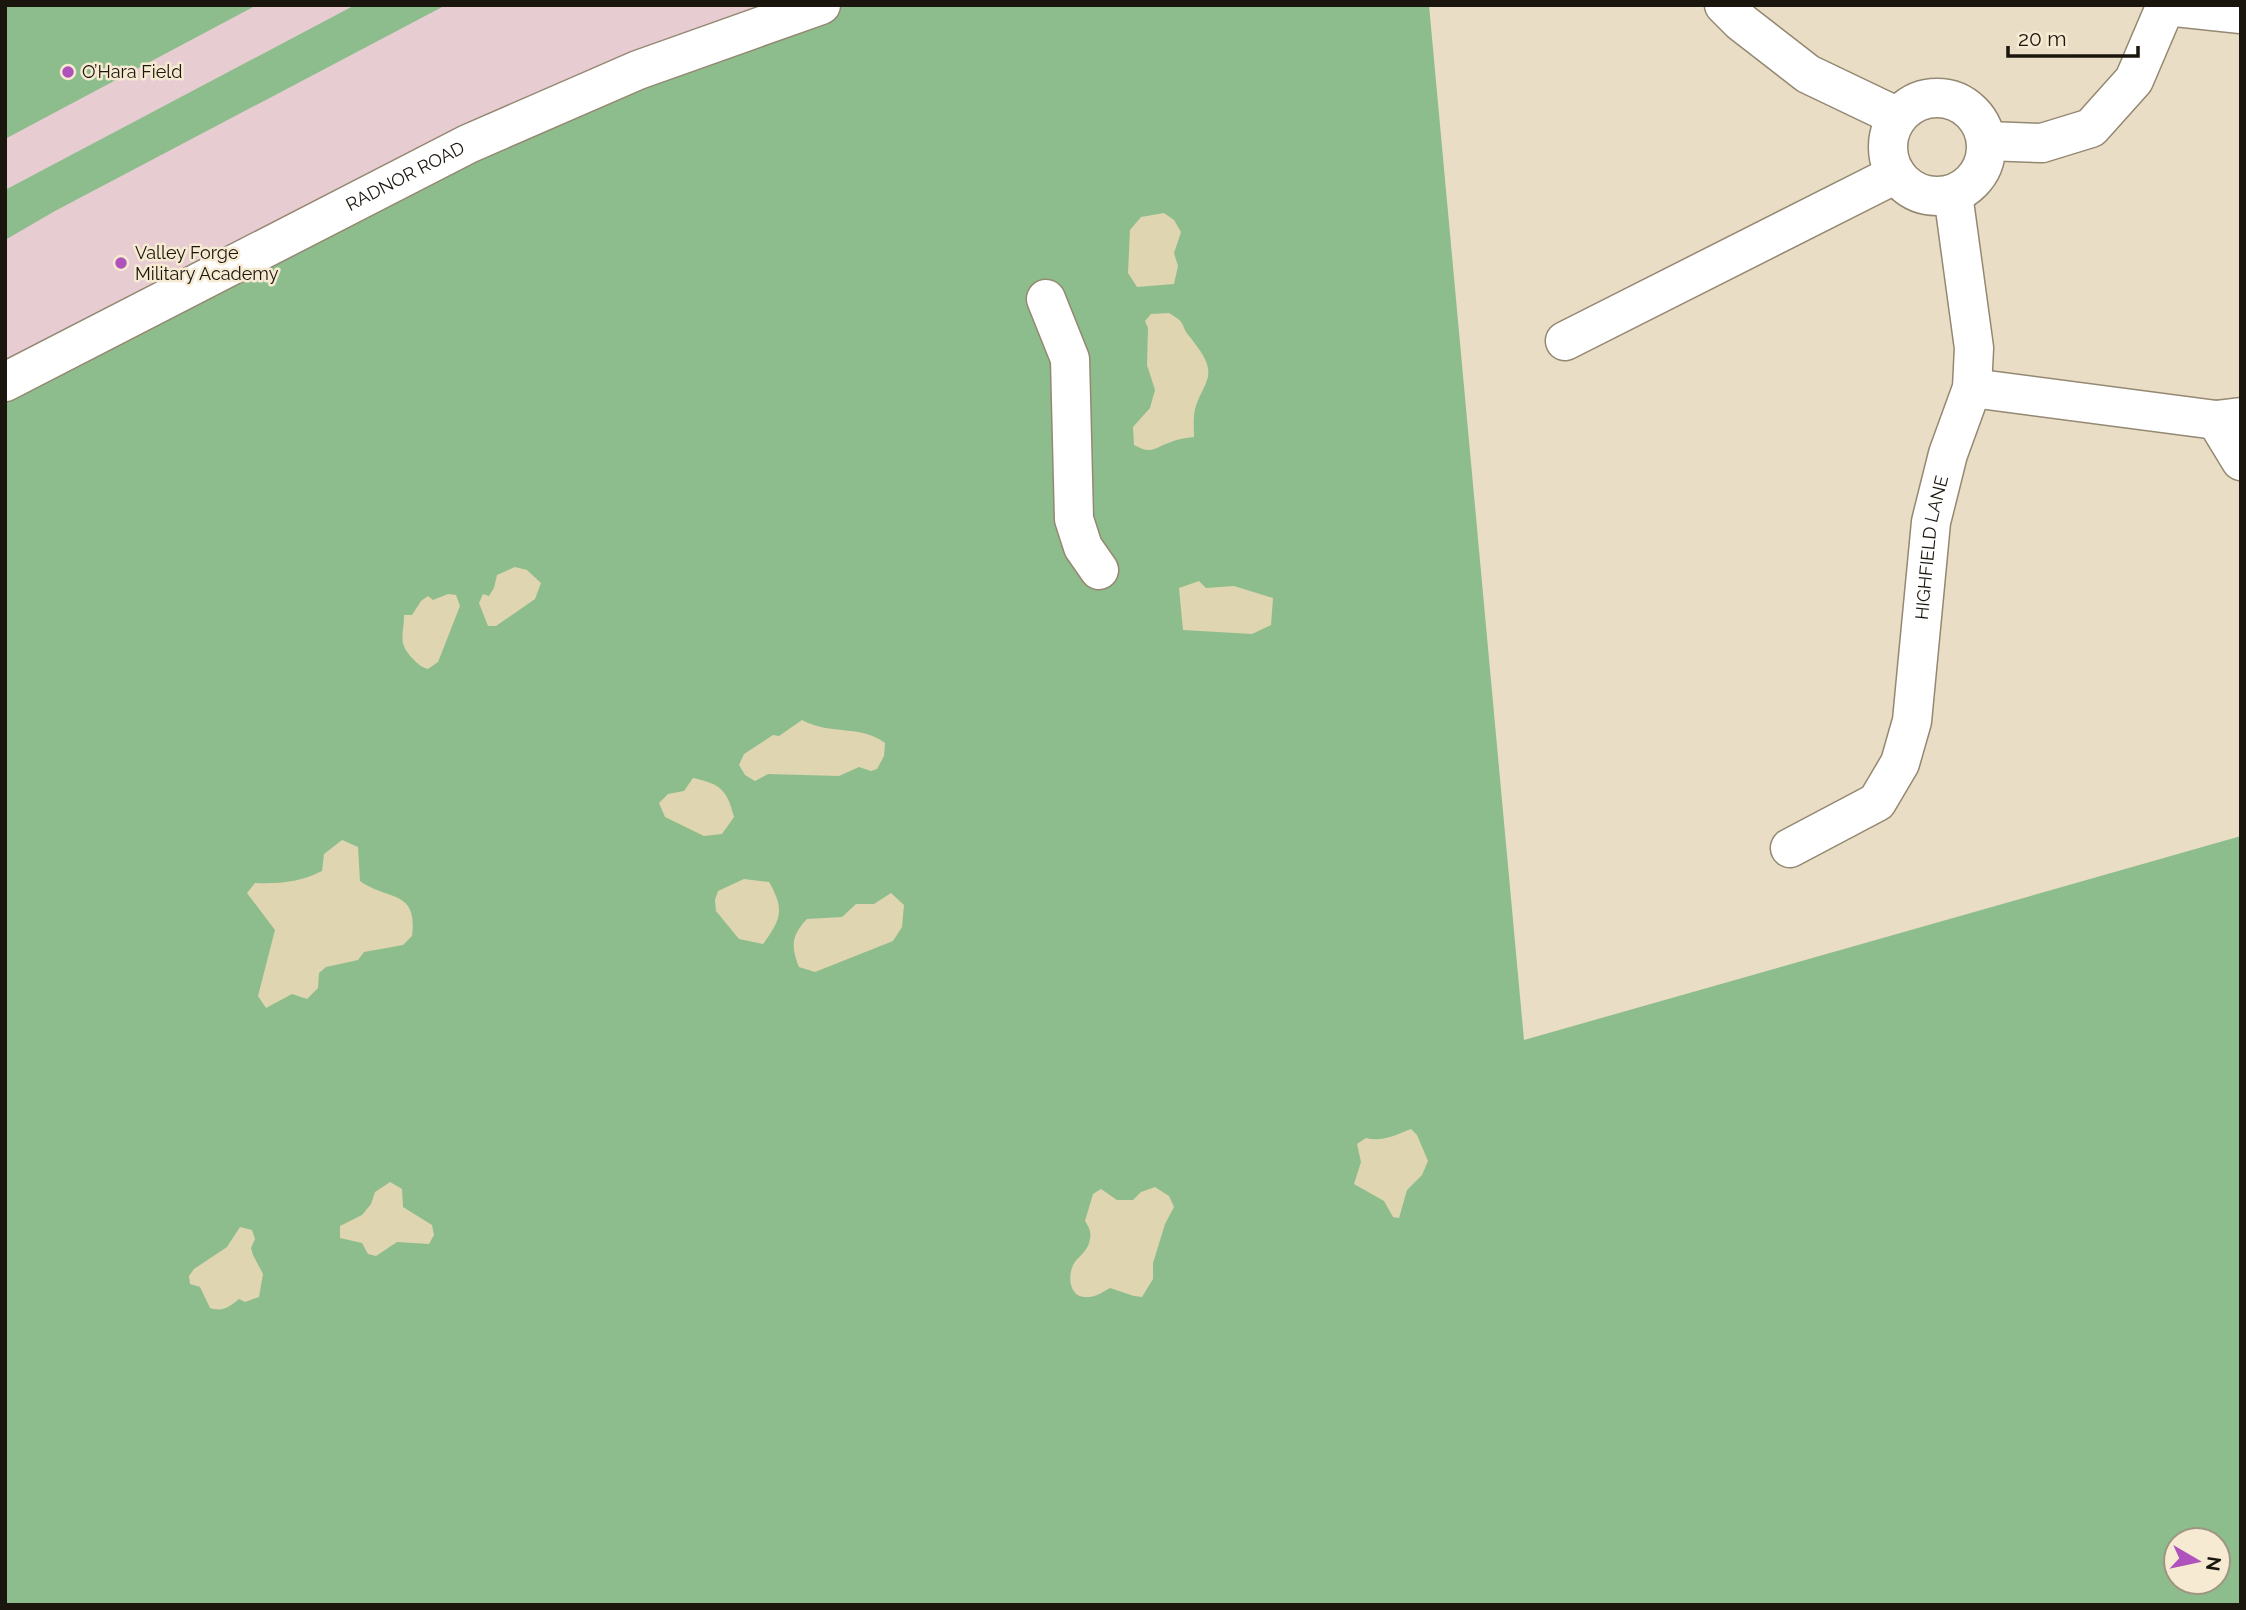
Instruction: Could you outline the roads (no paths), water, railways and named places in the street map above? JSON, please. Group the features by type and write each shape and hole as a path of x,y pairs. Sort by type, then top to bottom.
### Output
{"street":[{"name":"RADNOR ROAD","path":"5,382 468,144 638,70 821,5"},
{"path":"1986,141 2042,143 2091,128 2134,80 2166,6 2241,14"},
{"path":"1738,11 1808,74 1898,117"},
{"path":"1933,98 1948,99 1964,106 1981,124 1986,141 1982,167 1968,186 1953,194 1930,196 1918,193 1895,174 1889,158 1889,133 1898,117 1916,102 1933,98"},
{"path":"1565,341 1895,174"},
{"name":"HIGHFIELD LANE","path":"1790,848 1877,802 1900,763 1912,721 1931,522 1948,454 1972,387 1974,348 1953,194"},
{"path":"1046,299 1070,359 1074,519 1083,547 1099,570"},
{"path":"1972,387 2228,418 2241,461"}],"place":[{"name":"O’Hara Field","path":"68,72"},
{"name":"Valley Forge Military Academy","path":"121,263"}]}
